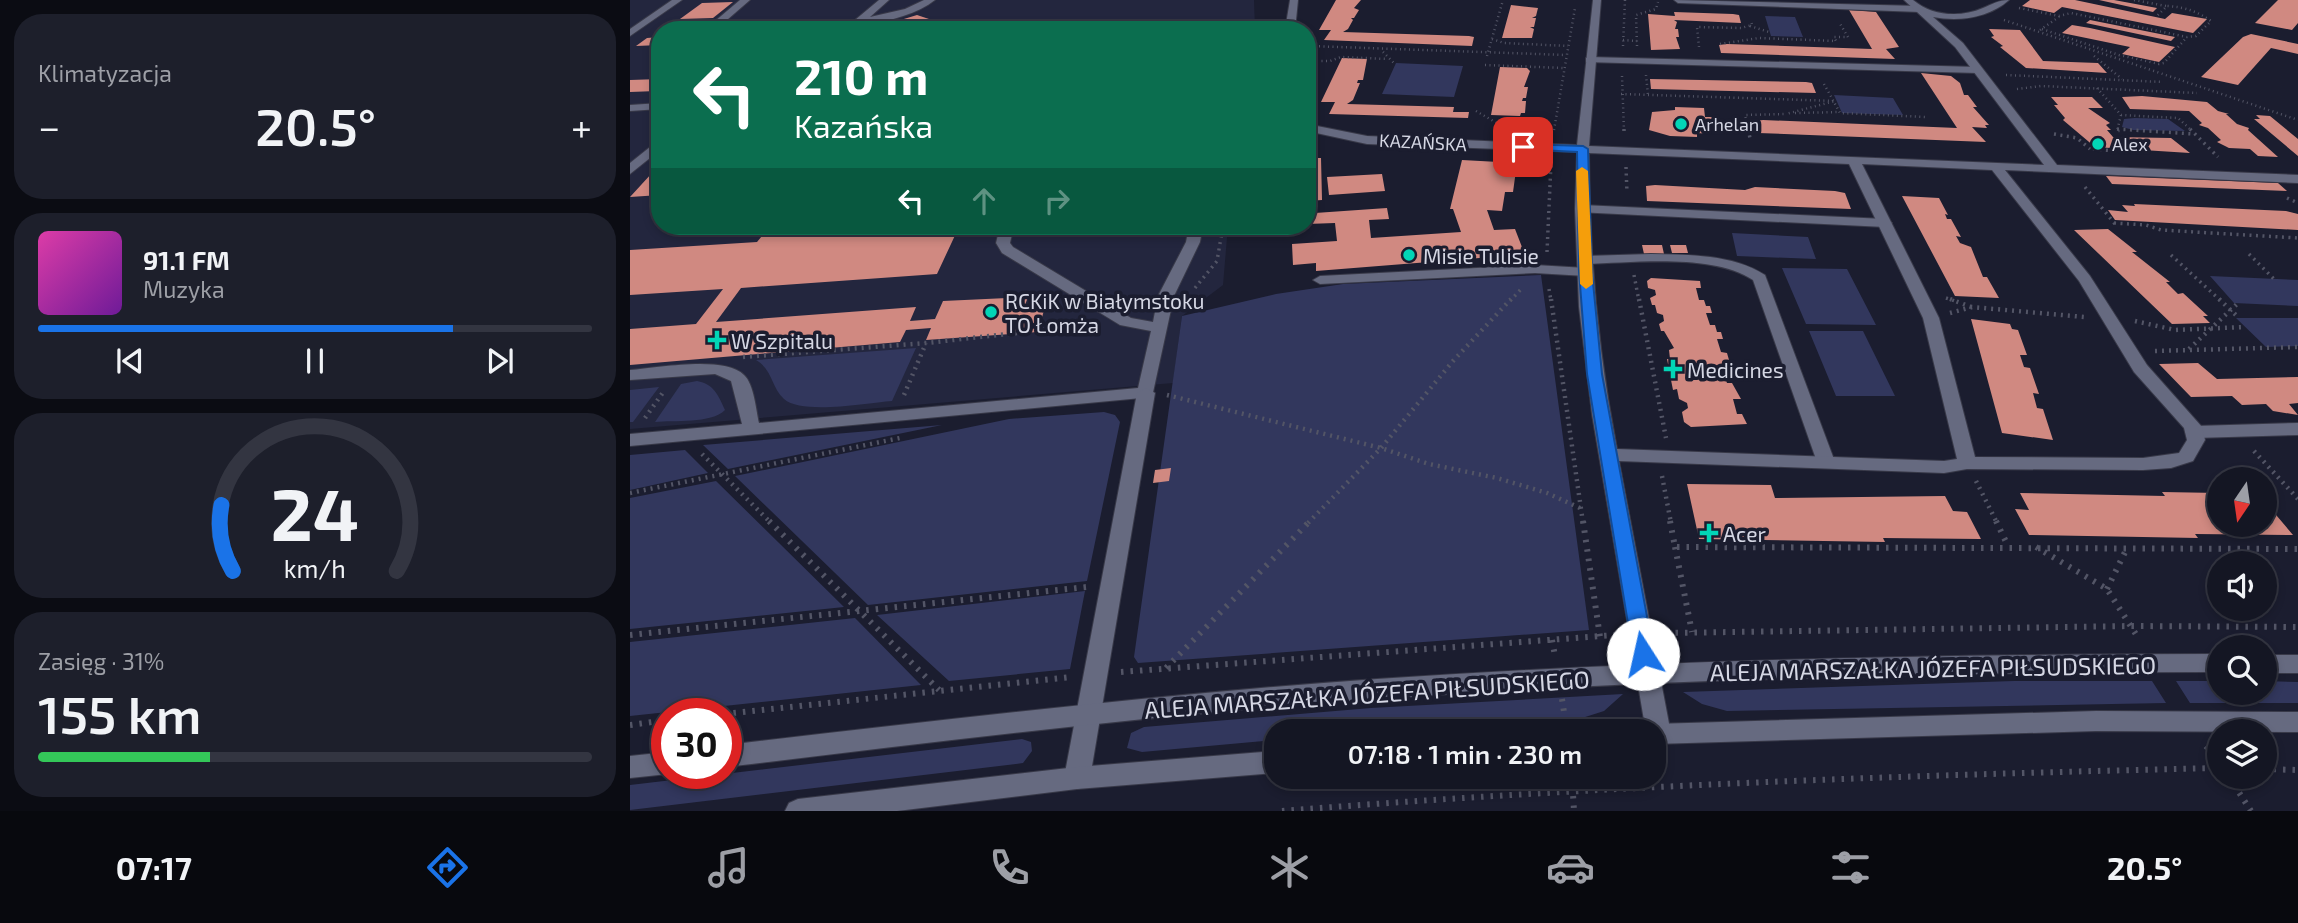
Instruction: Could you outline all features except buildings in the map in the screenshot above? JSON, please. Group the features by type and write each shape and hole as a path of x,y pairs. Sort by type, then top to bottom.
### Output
{"street":[{"path":"631,33 678,0"},
{"path":"721,21 746,0"},
{"path":"858,21 885,0"},
{"path":"871,21 908,11 931,0"},
{"path":"1291,21 1294,0"},
{"path":"1598,0 1583,149 1585,266 1595,374 1654,719"},
{"path":"1678,0 1830,6 1951,16 1983,13 2007,3"},
{"path":"1909,0 1926,14 1978,70 2054,170"},
{"path":"631,33 650,32"},
{"path":"1590,60 1978,70"},
{"path":"630,108 651,107"},
{"name":"KAZAŃSKA","path":"1316,129 1367,140 2298,180"},
{"path":"630,170 651,151"},
{"path":"1854,162 1931,318 1967,463"},
{"path":"1996,167 2085,279 2140,368 2196,432"},
{"path":"1582,209 1885,223"},
{"path":"1005,235 1003,243 1007,250 1126,322 1158,328"},
{"path":"1077,778 1156,394 1158,328 1166,296 1194,235"},
{"path":"1320,280 1585,266 1724,262 1754,272 1760,278 1826,462"},
{"path":"630,375 715,369 736,375 752,429"},
{"path":"630,440 1156,394"},
{"path":"2196,432 2298,429"},
{"path":"1609,455 1944,467 1967,463 2171,462 2191,452 2196,432"},
{"name":"ALEJA MARSZAŁKA JÓZEFA PIŁSUDSKIEGO","path":"742,754 1089,715 1376,689 1647,675 1908,666 2207,663"},
{"path":"2277,664 2298,664"},
{"path":"1666,734 2082,722 2298,722"},
{"path":"798,811 1077,778 1264,762"},
{"path":"630,767 651,764"}],"path":[{"path":"1488,54 1503,0"},
{"path":"1553,131 1576,0"},
{"path":"1636,61 1638,14 1659,7 1658,0"},
{"path":"2035,31 2059,16 2071,13 2187,37 2196,36 2211,20 2178,6 2134,0"},
{"path":"2178,6 2186,0"},
{"path":"1746,3 1752,25 1748,26"},
{"path":"2007,3 2059,16"},
{"path":"1719,44 1759,38 1836,41 1834,37 1848,37 1830,6"},
{"path":"2157,16 2167,6"},
{"path":"1983,13 2298,120"},
{"path":"1624,19 1636,20"},
{"path":"1700,59 1697,27 1748,26 1769,32"},
{"path":"2042,29 2122,56 2162,64 2187,37"},
{"path":"1492,39 1504,43 1568,46"},
{"path":"1623,40 1636,41"},
{"path":"1316,46 1566,55"},
{"path":"1699,47 1706,46"},
{"path":"1383,52 1395,64"},
{"path":"1316,61 1330,61 1341,57 1388,59"},
{"path":"2094,57 2102,60 2123,80"},
{"path":"1485,65 1564,68"},
{"path":"1998,66 2024,98"},
{"path":"2005,75 2163,82"},
{"path":"1816,82 1828,85 1840,112"},
{"path":"2017,89 2041,86 2197,93"},
{"path":"2097,88 2121,115 2178,118 2226,164"},
{"path":"1621,94 1835,101"},
{"path":"1786,114 1835,101"},
{"path":"1476,111 1505,129"},
{"path":"1740,143 1751,143 1745,115 1840,112 1926,117"},
{"path":"2121,115 2117,131 2195,135"},
{"path":"2046,125 2063,145"},
{"path":"2054,134 2077,138 2090,149"},
{"path":"1549,148 1546,270 1600,637"},
{"path":"2084,186 2115,224 2146,225 2161,230 2298,238"},
{"path":"2249,254 2274,279"},
{"path":"2171,255 2239,318"},
{"path":"1166,667 1381,448 1481,329 1526,284 1546,270"},
{"path":"1941,296 1972,307"},
{"path":"2188,350 2237,304"},
{"path":"748,364 736,357 926,343 1098,324"},
{"path":"899,405 926,343"},
{"path":"2142,352 2298,347"},
{"path":"644,419 680,372"},
{"path":"1156,394 1381,448 1429,464 1497,478 1547,493 1581,508"},
{"path":"2236,431 2298,499"},
{"path":"630,493 906,436"},
{"path":"700,451 940,690"},
{"path":"1967,463 2008,547"},
{"path":"1675,547 1692,633"},
{"path":"2035,547 2106,589 2144,648"},
{"path":"2106,589 2127,548"},
{"path":"630,635 1091,586 1089,599"},
{"path":"742,712 1166,667 1640,634 2131,626 2298,627"},
{"path":"630,725 651,722"},
{"path":"2201,740 2207,748"},
{"path":"1666,785 1898,774 2207,765"},
{"path":"2277,769 2298,770"},
{"path":"1282,811 1573,789 1574,811"},
{"path":"2237,789 2251,811"}],"shaded area":[{"path":"630,0 1254,0 1255,21 651,21 651,235 1227,235 1223,285 1182,316 1173,383 630,429"},
{"path":"1765,16 1795,17 1803,37 1771,36"},
{"path":"1396,63 1463,66 1454,97 1382,94"},
{"path":"1834,95 1893,98 1903,115 1842,113"},
{"path":"2124,119 2168,119 2185,131 2133,130 2122,127"},
{"path":"1732,233 1808,237 1816,259 1737,256"},
{"path":"1782,268 1847,269 1876,325 1806,324"},
{"path":"1541,275 1589,630 1138,663 1134,657 1182,316 1276,294 1343,284"},
{"path":"2210,276 2298,280 2298,306 2234,303"},
{"path":"2236,318 2298,318 2298,346 2266,347"},
{"path":"1809,331 1863,331 1895,396 1836,396"},
{"path":"916,348 892,401 835,407 805,406 784,399 766,369 756,360"},
{"path":"703,382 718,395 725,410 711,418 655,422 681,384"},
{"path":"659,387 633,422 630,422 630,390"},
{"path":"1104,412 1115,415 1120,422 1087,581 868,605 735,476 1009,419"},
{"path":"942,425 728,469 703,445"},
{"path":"685,450 708,473 630,490 630,455"},
{"path":"716,481 844,607 630,629 630,498"},
{"path":"1085,591 1070,669 949,681 877,615"},
{"path":"855,618 921,685 742,704 742,698 651,698 651,714 630,716 630,642"},
{"path":"2014,681 2152,681 2166,703 1727,711 1702,704 1683,692"},
{"path":"2176,681 2207,681 2207,703 2190,703"},
{"path":"2277,681 2298,682 2298,703 2277,703"},
{"path":"1623,694 1604,711 1579,719 1264,719 1264,741 1142,752 1127,748 1131,733 1144,727 1371,708"},
{"path":"1022,739 1031,742 1032,751 1023,763 630,810 630,785 651,783 651,789 742,789 742,772"}],"slow traffic":[{"path":"1582,171 1586,284"}],"place":[{"name":"Arhelan","path":"1681,124"},
{"name":"Alex","path":"2098,144"},
{"name":"Misie Tulisie","path":"1409,255"},
{"name":"RCKiK w Białymstoku TO Łomża","path":"991,312"},
{"name":"W Szpitalu","path":"717,340"},
{"name":"Medicines","path":"1673,369"},
{"name":"Acer","path":"1709,533"}],"route":[{"path":"1523,147 1583,149 1582,209 1587,307 1595,374 1643,654"}]}
